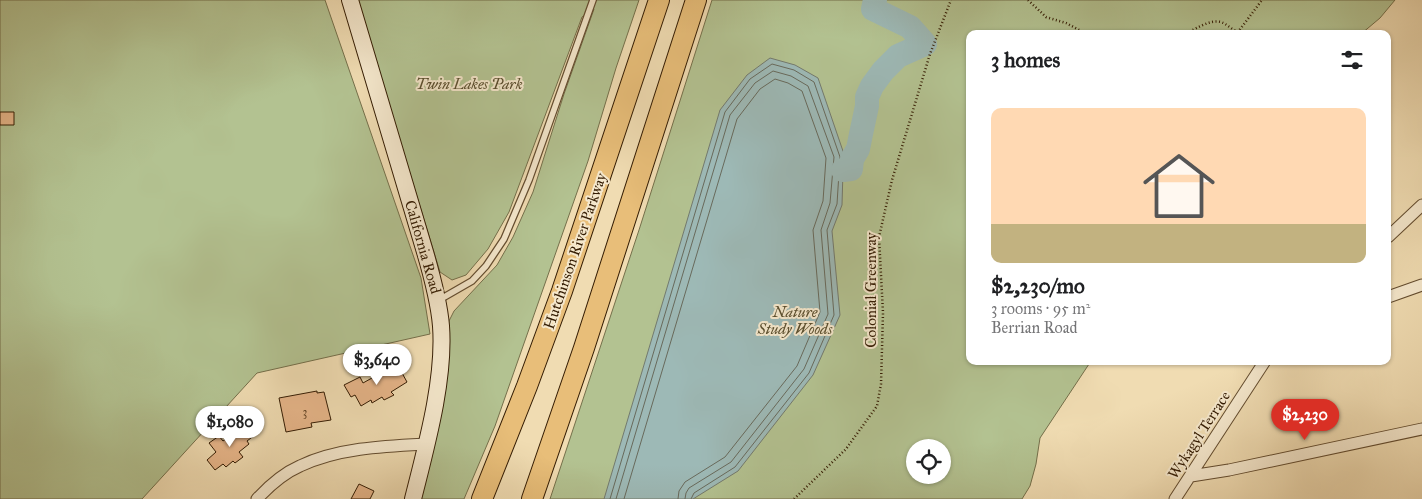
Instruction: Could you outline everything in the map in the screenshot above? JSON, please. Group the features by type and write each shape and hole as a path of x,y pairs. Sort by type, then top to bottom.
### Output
{"highway":[{"name":"Hutchinson River Parkway","path":"482,499 562,291 658,0"},
{"path":"532,499 579,365 696,0"}],"main road":[{"name":"California Road","path":"350,0 438,301 441,326 440,368 426,444 413,499"}],"street":[{"path":"1391,233 1422,205"},
{"path":"1391,296 1422,285"},
{"name":"Wykagyl Terrace","path":"1175,499 1262,365"},
{"path":"1191,476 1229,470 1422,429"},
{"path":"257,499 269,487 299,466 316,460 355,450 426,444"}],"lane":[{"path":"438,301 472,280 486,266 504,239 529,180 593,0"}],"path":[{"name":"Colonial Greenway","path":"794,499 846,449 877,406 881,384 883,313 879,237 892,180 930,54 951,0"},
{"path":"1028,0 1046,17 1066,23 1079,30"},
{"path":"1240,30 1262,0"},
{"path":"1195,30 1210,21 1223,22 1232,30"}],"green space":[{"path":"0,0 325,0 421,278 430,334 257,373 142,499 0,499"},
{"name":"Twin Lakes Park","path":"357,0 639,0 588,161 495,426 464,499 421,499 444,386 449,321 454,311 497,265 513,237 533,192 564,94 594,9 582,17 509,212 488,249 466,275 452,280 440,272"},
{"name":"Nature Study Woods","path":"712,0 1395,0 1380,18 1366,30 966,30 966,365 1088,365 1040,438 1030,486 1022,499 550,499 639,230"}],"water":[{"path":"770,58 795,65 818,78 845,157 842,205 832,231 840,315 813,375 738,471 693,499 604,499 720,110 747,75"}],"building":[{"path":"0,112 14,112 14,125 0,125"},
{"path":"397,364 407,382 391,392 394,395 384,400 382,397 372,403 371,400 361,406 355,395 351,397 344,385 360,377 363,383"},
{"path":"317,391 317,393 324,392 331,420 311,423 312,427 286,432 279,398"},
{"path":"246,424 255,435 247,441 249,444 239,452 243,457 235,463 233,461 226,467 223,464 215,470 207,460 216,452 209,443 219,436 223,441"},
{"path":"359,484 374,491 370,499 351,499"}],"waterway":[{"path":"843,170 851,169 852,159 858,149 867,106 867,97 872,86 883,71 898,56 925,44 910,27 873,9 875,0"}]}
